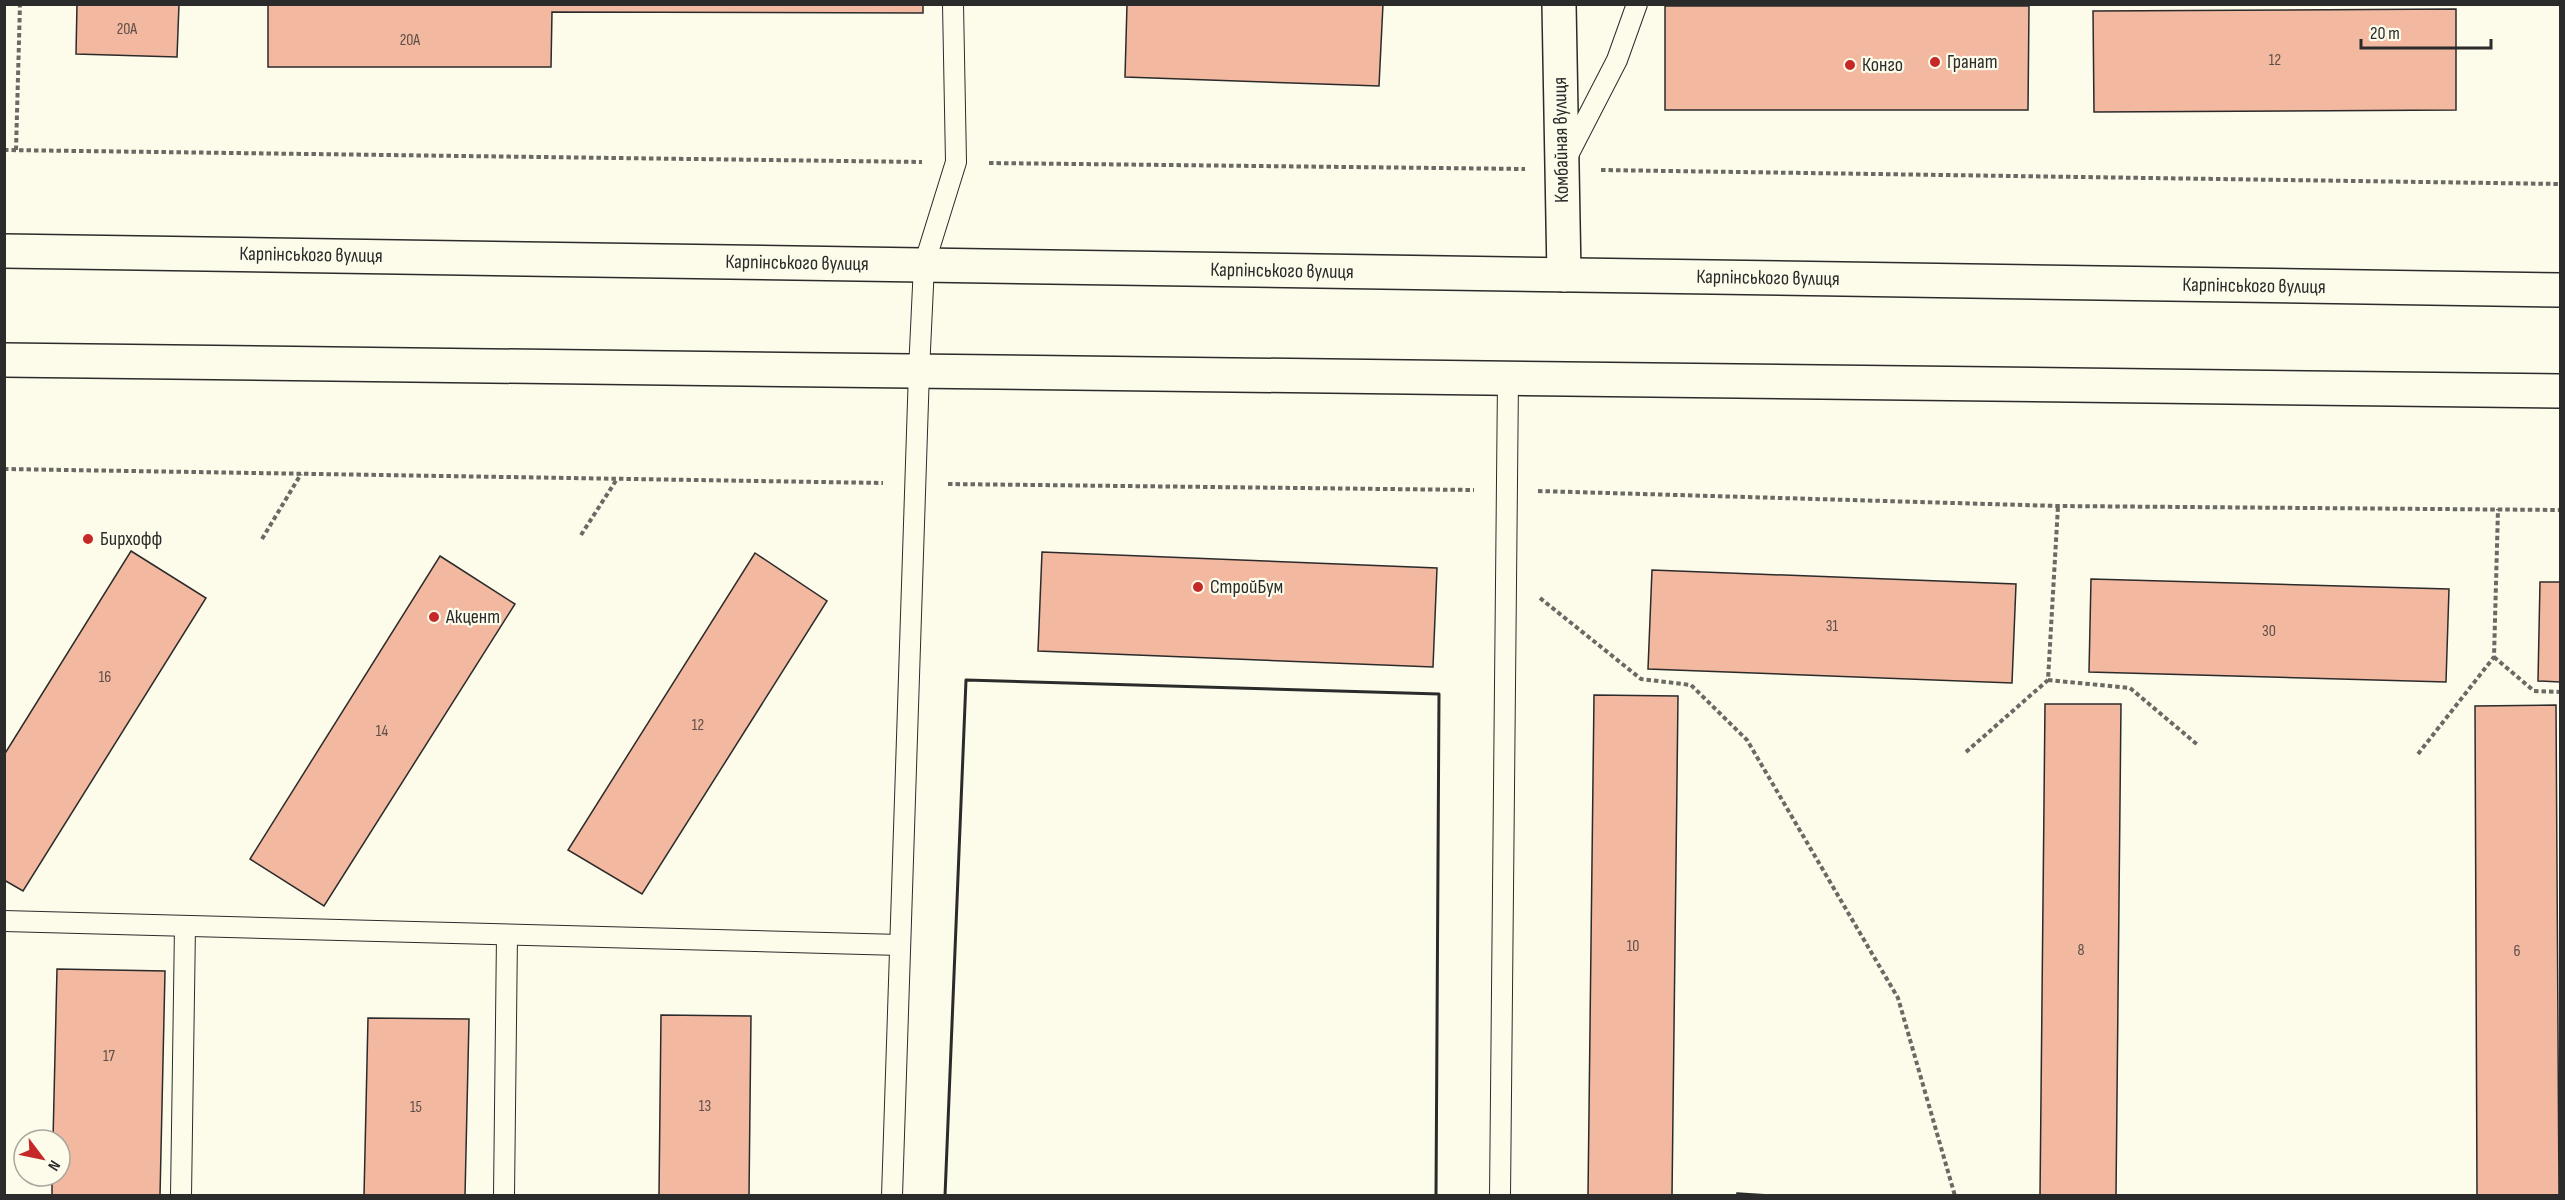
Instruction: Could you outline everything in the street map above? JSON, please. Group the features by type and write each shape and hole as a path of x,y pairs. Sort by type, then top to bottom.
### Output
{"street":[{"name":"Комбайная вулиця","path":"1559,4 1564,275"},
{"name":"Карпінського вулиця","path":"4,251 2560,291"},
{"path":"4,360 2560,391"}],"lane":[{"path":"892,1196 914,483 924,265 956,162 952,4"},
{"path":"1561,169 1617,60 1637,4"},
{"path":"1500,1196 1508,379"},
{"path":"4,921 900,945"},
{"path":"181,1196 185,926"},
{"path":"504,1196 507,934"}],"path":[{"path":"16,150 20,4"},
{"path":"4,150 2560,184"},
{"path":"4,469 1507,490 2058,506 2560,510"},
{"path":"262,539 302,474"},
{"path":"581,534 617,479"},
{"path":"1966,752 2048,680 2058,506"},
{"path":"2418,754 2494,657 2499,509"},
{"path":"1506,571 1641,679 1691,685 1747,740 1898,998 1955,1196"},
{"path":"2494,657 2534,691 2560,692"},
{"path":"2048,680 2130,688 2199,746"}],"building":[{"path":"77,4 179,4 177,57 76,54"},
{"path":"268,4 923,4 923,13 552,12 551,67 268,67"},
{"path":"1127,4 1383,4 1379,86 1125,77"},
{"path":"1665,6 2029,6 2028,110 1665,110"},
{"path":"2456,9 2456,110 2094,112 2093,11"},
{"path":"131,551 206,598 23,891 4,880 4,755"},
{"path":"1042,552 1437,568 1433,667 1038,651"},
{"path":"755,553 827,601 642,894 568,850"},
{"path":"440,556 515,604 324,906 250,859"},
{"path":"1652,570 2016,584 2012,683 1648,669"},
{"path":"2091,579 2449,589 2446,682 2089,672"},
{"path":"2540,582 2560,582 2560,682 2538,681"},
{"path":"1594,695 1678,696 1672,1196 1588,1196"},
{"path":"2045,704 2121,704 2116,1196 2040,1196"},
{"path":"2556,705 2559,1196 2477,1196 2475,706"},
{"path":"57,969 165,971 160,1196 52,1196 52,1188 72,1188 72,1128 53,1128"},
{"path":"661,1015 751,1016 749,1196 659,1196"},
{"path":"368,1018 469,1019 465,1196 364,1196"},
{"path":"1737,1193 1784,1196 1737,1196"}],"wall":[{"path":"945,1196 966,680 1439,694 1436,1196"}],"place":[{"name":"Гранат","path":"1935,62"},
{"name":"Конго","path":"1850,65"},
{"name":"Бирхофф","path":"88,539"},
{"name":"СтройБум","path":"1198,587"},
{"name":"Акцент","path":"434,617"}]}
